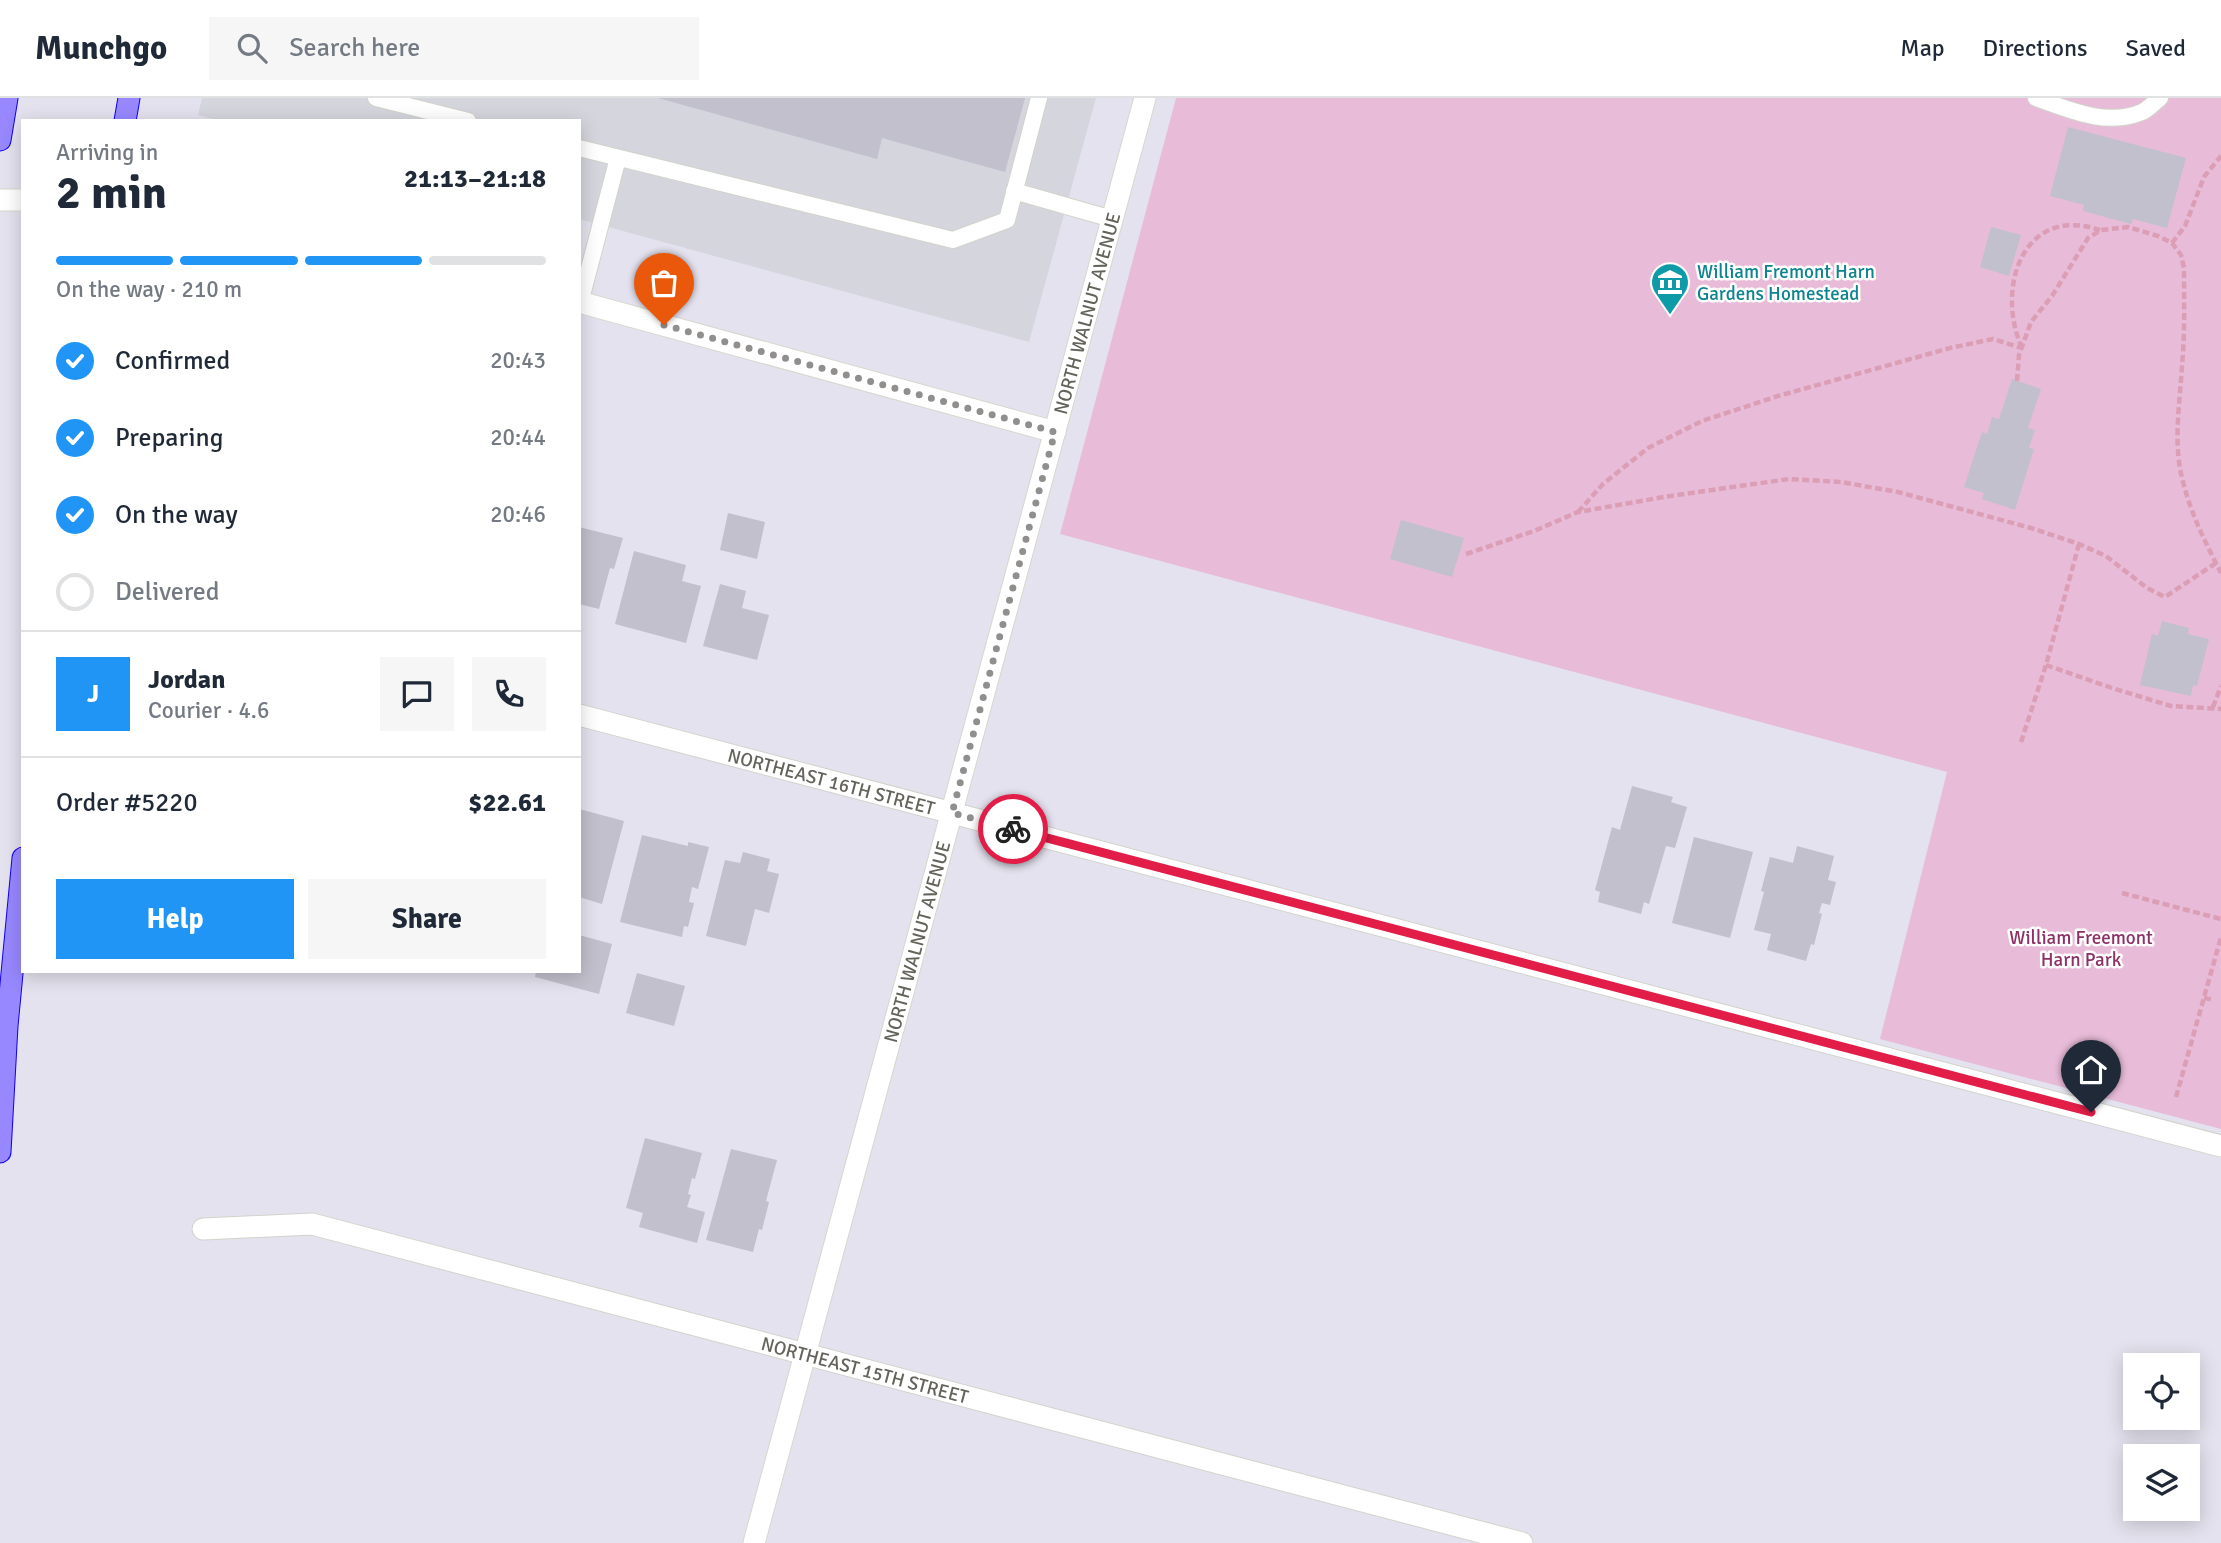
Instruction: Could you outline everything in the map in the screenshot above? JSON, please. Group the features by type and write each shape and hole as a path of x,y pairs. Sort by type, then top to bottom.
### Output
{"highway":[{"path":"0,140 7,98"},
{"path":"125,119 129,98"},
{"path":"0,1152 7,1026 21,879"}],"street":[{"name":"NORTH WALNUT AVENUE","path":"754,1543 1145,98"},
{"path":"0,200 21,200"},
{"path":"581,303 1055,432"},
{"name":"NORTHEAST 16TH STREET","path":"581,716 2221,1146"},
{"name":"NORTHEAST 15TH STREET","path":"203,1229 312,1224 1522,1543"}],"lane":[{"path":"376,98 460,119"},
{"path":"581,149 954,240 1007,220 1039,98"},
{"path":"2036,98 2084,113 2119,118 2144,111 2160,98"},
{"path":"581,299 618,158"},
{"path":"1014,191 1112,219"}],"path":[{"path":"2172,243 2185,226 2204,177 2221,156"},
{"path":"2022,348 2015,332 2011,304 2015,270 2030,243 2050,228 2082,224 2101,230 2128,228 2158,236 2172,243 2181,255 2184,268 2178,412 2178,448 2182,477 2193,511 2221,573"},
{"path":"2017,381 2019,355 2031,322 2052,296 2088,238 2101,230"},
{"path":"1578,512 1604,484 1648,449 1702,421 1778,396 1950,348 1993,339 2022,348"},
{"path":"1466,554 1534,531 1578,512 1789,479 1841,482 1898,492 2031,528 2106,556 2147,588 2165,597 2216,563"},
{"path":"2021,742 2046,665 2079,544"},
{"path":"2046,665 2171,706 2221,709"},
{"path":"2213,707 2221,686"},
{"path":"2122,893 2221,919"},
{"path":"2176,1097 2221,937"},
{"path":"2204,998 2214,1000"}],"shaded area":[{"path":"202,98 1096,98 1029,342 581,220 581,119 213,119 198,115"}],"green space":[{"name":"William Fremont Harn Gardens Homestead","path":"1176,98 2221,98 2221,1129 1880,1039 1947,772 1060,534"}],"building":[{"path":"658,98 1025,98 1005,172 882,138 877,159"},
{"path":"2068,127 2186,158 2167,228 2133,219 2131,224 2083,211 2084,205 2050,196"},
{"path":"1991,227 2021,235 2009,276 1980,267"},
{"path":"2012,379 2041,389 2028,428 2035,430 2029,448 2034,449 2015,510 1982,499 1984,493 1964,487 1982,432 1987,434 1992,417 1999,419"},
{"path":"728,513 765,522 757,559 720,550"},
{"path":"1401,520 1464,538 1452,577 1390,559"},
{"path":"581,528 623,538 614,569 610,568 599,609 581,604"},
{"path":"634,551 686,565 682,581 701,586 686,643 615,624"},
{"path":"720,584 746,591 742,608 769,615 757,660 703,646"},
{"path":"2162,621 2189,628 2188,634 2209,639 2197,686 2193,685 2191,696 2140,685 2152,634 2158,636"},
{"path":"1632,786 1673,797 1671,802 1687,807 1675,848 1666,846 1649,904 1644,902 1641,914 1598,902 1600,892 1595,890 1612,827 1620,830"},
{"path":"581,810 624,821 602,904 581,898"},
{"path":"642,835 688,846 688,842 709,847 698,889 692,887 689,902 694,903 688,927 684,926 682,937 620,922"},
{"path":"1694,837 1753,852 1730,938 1672,923"},
{"path":"1797,846 1834,856 1828,880 1836,882 1830,905 1822,903 1814,945 1811,944 1806,961 1767,950 1771,934 1754,930 1770,857 1793,863"},
{"path":"743,852 770,859 767,871 779,874 769,913 755,909 746,946 706,936 725,860 740,863"},
{"path":"581,936 612,944 599,994 535,977 536,973 581,973"},
{"path":"637,973 685,986 674,1026 626,1013"},
{"path":"645,1138 702,1153 695,1179 692,1178 687,1207 705,1212 697,1243 639,1227 643,1213 626,1208"},
{"path":"731,1149 777,1160 766,1201 769,1202 762,1230 759,1229 753,1252 706,1240"}],"way so far":[{"path":"664,325 1055,432 952,813 1013,829"}],"place":[{"name":"William Fremont Harn Gardens Homestead","path":"1670,316"}],"route":[{"path":"1013,829 2091,1112"}],"park label":[{"name":"William Freemont Harn Park","path":"2081,948"}]}
